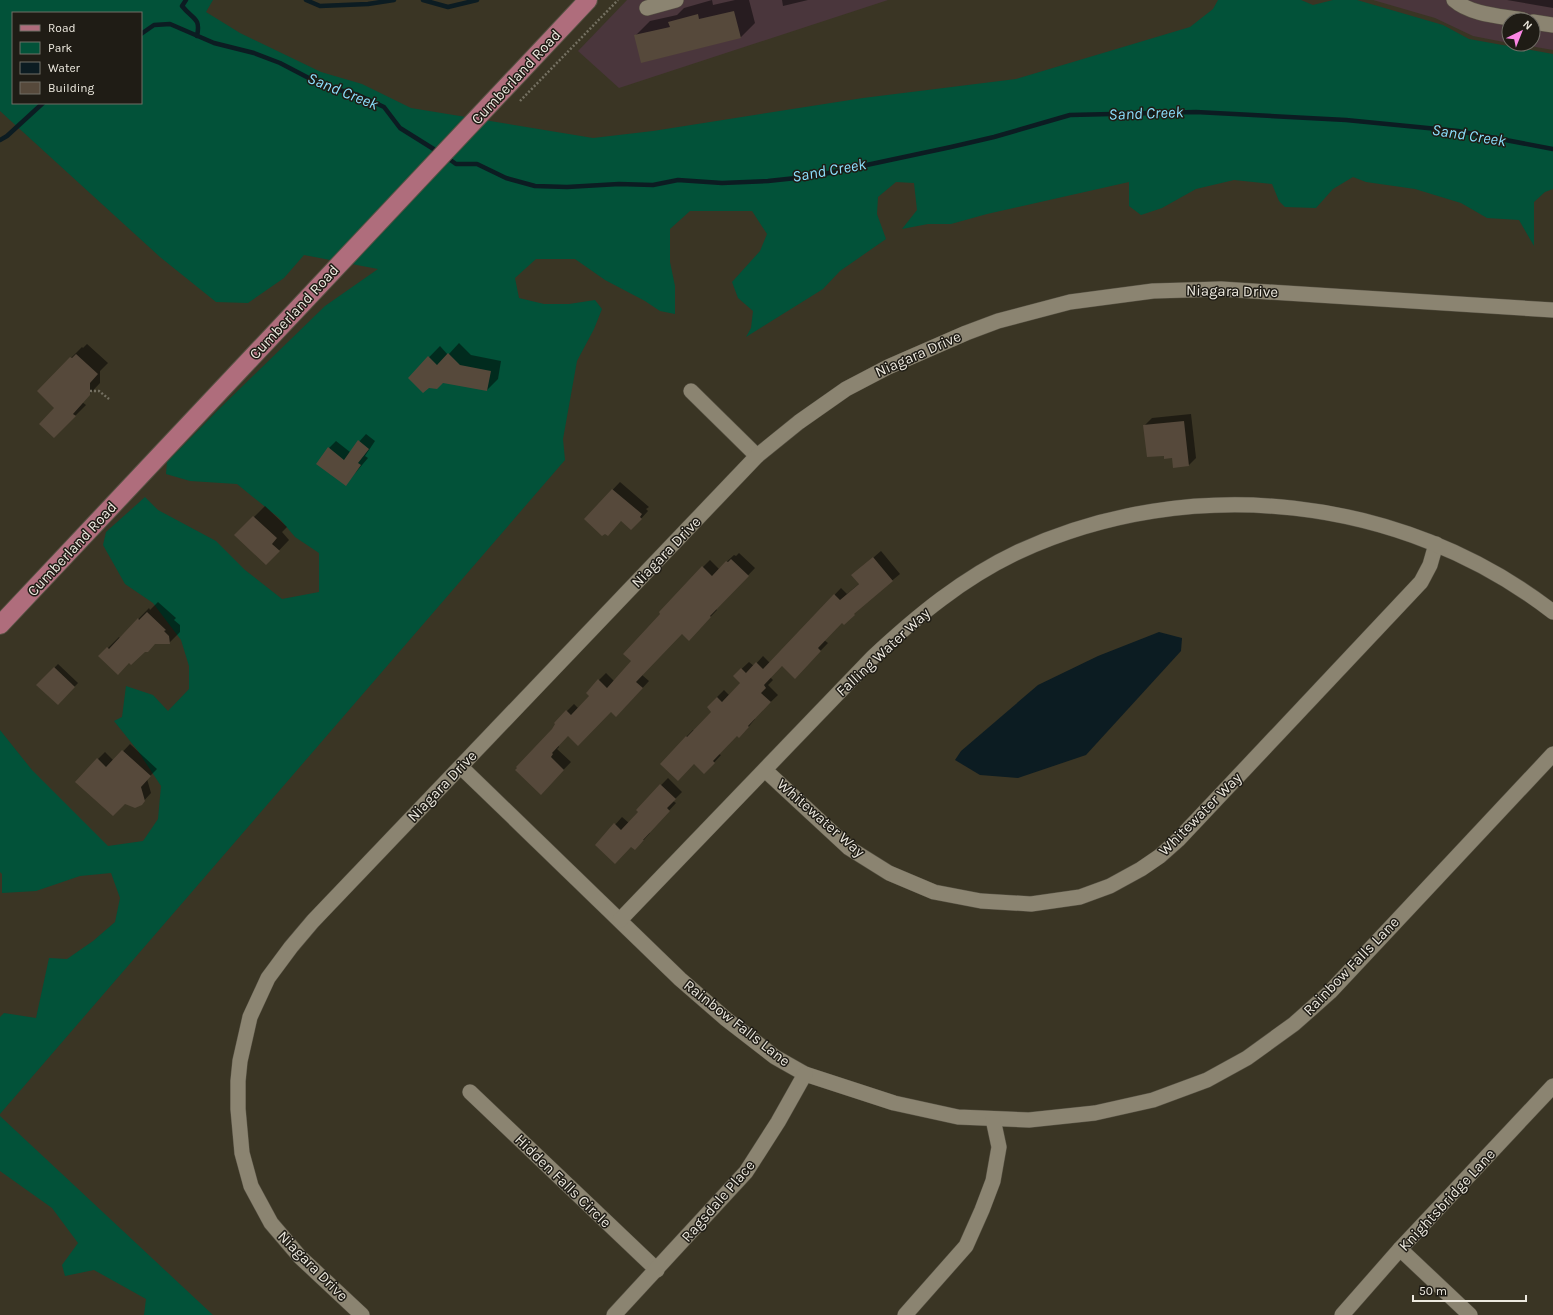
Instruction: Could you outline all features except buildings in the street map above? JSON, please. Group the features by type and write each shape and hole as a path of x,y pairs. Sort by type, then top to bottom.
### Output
{"main road":[{"name":"Cumberland Road","path":"0,625 588,0"}],"street":[{"path":"647,8 676,0"},
{"path":"1454,0 1459,5 1478,12 1501,16"},
{"path":"1541,23 1553,25"},
{"name":"Niagara Drive","path":"362,1315 300,1257 271,1222 251,1186 242,1153 238,1109 240,1061 250,1017 268,978 313,921 757,456 799,422 846,389 888,367 966,333 998,321 1070,302 1153,291 1221,289 1553,310"},
{"path":"691,391 757,456"},
{"name":"Falling Water Way","path":"620,920 873,657 913,620 957,587 992,566 1018,552 1074,530 1113,518 1160,510 1225,504 1266,504 1332,513 1403,531 1481,564 1509,581 1553,612"},
{"name":"Whitewater Way","path":"765,770 849,848 890,873 934,892 981,901 1031,904 1080,897 1110,886 1141,869 1160,856 1178,840 1420,582 1430,565 1436,544"},
{"name":"Rainbow Falls Lane","path":"461,767 680,979 726,1019 775,1056 805,1074 894,1103 958,1117 1029,1120 1095,1113 1153,1100 1207,1080 1247,1058 1294,1024 1330,992 1553,754"},
{"name":"Ragsdale Place","path":"614,1315 746,1172 778,1122 805,1074"},
{"name":"Knightsbridge Lane","path":"1342,1315 1400,1249 1553,1086"},
{"name":"Hidden Falls Circle","path":"470,1092 657,1270"},
{"path":"905,1315 966,1246 993,1181 999,1147 993,1119"},
{"path":"1400,1249 1470,1315"}],"path":[{"path":"520,101 618,0"},
{"path":"90,391 99,391 109,399"}],"shaded area":[{"path":"627,0 888,0 619,88 578,51"},
{"path":"1373,0 1553,0 1553,50 1541,48 1541,12 1501,12 1501,41 1473,36 1435,18"}],"green space":[{"path":"0,0 213,0 206,12 240,33 321,72 362,84 411,108 593,138 653,131 863,98 1016,79 1190,27 1213,9 1218,0 1301,0 1313,5 1333,0 1357,0 1443,25 1469,39 1501,45 1501,52 1541,52 1553,54 1553,189 1545,192 1534,202 1534,246 1519,220 1487,218 1461,203 1415,189 1366,182 1353,177 1333,189 1316,208 1285,207 1279,201 1272,184 1234,180 1196,189 1162,208 1141,215 1129,206 1129,182 987,214 951,224 928,224 902,229 917,210 914,183 896,182 878,197 877,214 886,239 840,271 823,289 746,337 751,328 753,311 738,298 732,282 760,251 767,234 752,211 690,211 670,229 670,262 675,286 675,314 660,311 645,301 605,280 575,259 536,259 515,278 519,298 544,304 569,304 595,300 602,309 594,329 577,361 563,439 565,460 0,1114 0,1017 4,1013 36,1018 49,958 67,959 93,941 115,922 120,898 111,873 80,876 36,891 2,893 2,874 0,872 0,730 32,770 108,846 143,841 158,819 161,786 138,751 114,721 122,717 126,686 153,695 168,711 189,689 189,666 181,640 153,603 125,584 103,545 106,532 145,497 158,510 216,541 245,570 282,599 319,592 319,553 295,537 279,518 237,484 190,481 166,474 167,462 325,306 378,269 304,255 284,278 248,303 216,302 160,257 0,111"},
{"path":"0,1116 213,1315 144,1315 146,1299 94,1270 65,1276 62,1265 78,1243 52,1208 0,1171"}],"water":[{"path":"1159,632 1182,638 1181,651 1086,755 1018,778 980,775 955,760 961,751 1038,685 1098,656"}],"waterway":[{"path":"186,0 182,6 197,22 197,36"},
{"path":"306,0 320,6 368,4 394,0"},
{"path":"423,0 448,7 477,0"},
{"name":"Sand Creek","path":"142,33 154,25 170,24 214,43 254,53 280,63 324,86 358,95 384,107 400,128 440,153"},
{"name":"Sand Creek","path":"0,140 7,136 42,104"},
{"name":"Sand Creek","path":"446,157 456,164 477,164 506,178 535,186 567,187 619,184 653,185 678,180 722,183 768,181 815,176 951,147 994,137 1070,115 1196,112 1346,120 1458,131 1553,149"}]}
